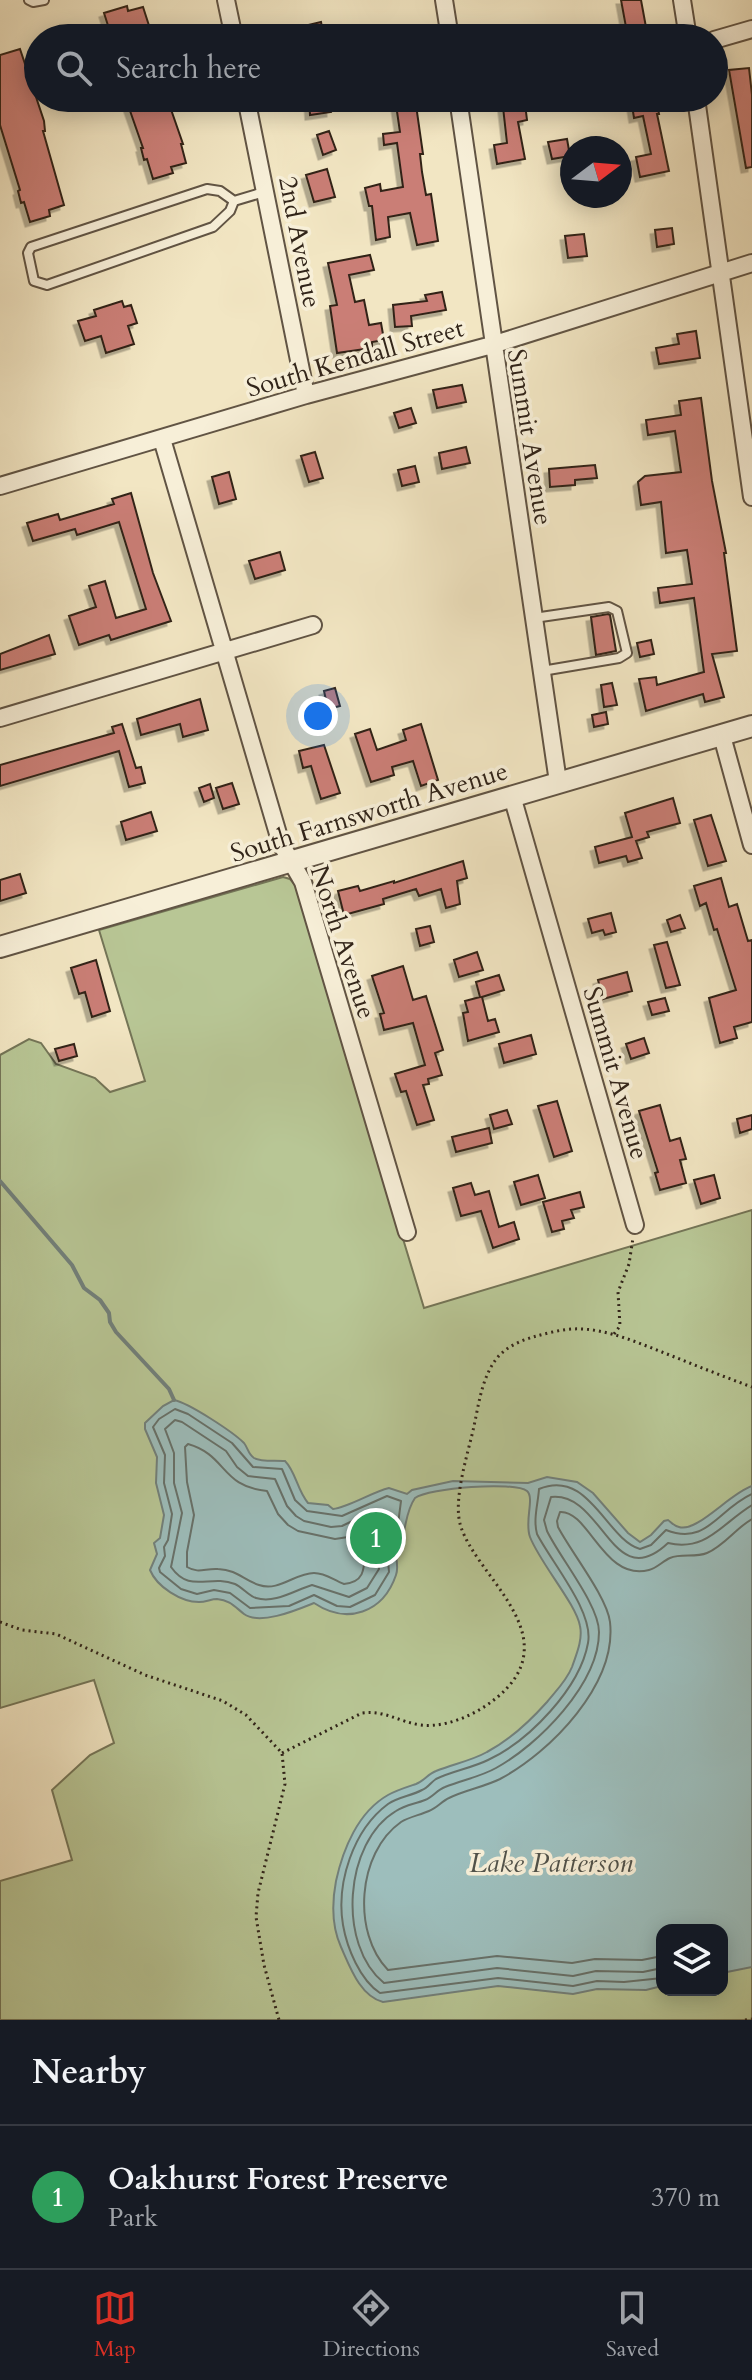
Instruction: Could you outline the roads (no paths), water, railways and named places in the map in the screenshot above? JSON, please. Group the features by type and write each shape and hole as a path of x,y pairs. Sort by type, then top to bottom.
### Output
{"street":[{"path":"226,0 231,24"},
{"path":"444,0 448,24"},
{"path":"682,0 686,24"},
{"path":"728,36 752,29"},
{"name":"2nd Avenue","path":"249,112 306,395"},
{"name":"Summit Avenue","path":"460,112 558,782"},
{"path":"698,112 751,485"},
{"name":"South Kendall Street","path":"0,486 306,395 492,345 752,263"},
{"name":"North Avenue","path":"162,439 281,844 303,882 407,1232"},
{"path":"0,718 313,625"},
{"name":"South Farnsworth Avenue","path":"0,947 752,726"},
{"path":"722,736 752,845"},
{"name":"Summit Avenue","path":"512,796 635,1225"}],"lane":[{"path":"29,0 44,0"},
{"path":"207,189 220,191 234,201 230,211 213,227 47,285 34,281 28,253 31,247 207,189"},
{"path":"234,201 265,192"},
{"path":"534,618 609,607 617,611 625,636 627,653 619,658 542,671"}],"water":[{"name":"Lake Patterson","path":"174,1400 181,1402 231,1432 244,1443 254,1458 285,1461 308,1503 328,1505 333,1509 389,1488 407,1494 412,1490 453,1481 528,1483 547,1477 577,1482 593,1493 628,1533 640,1542 664,1521 668,1520 679,1527 695,1524 752,1486 752,1967 728,1972 728,1924 656,1924 656,1988 646,1990 597,1989 573,1994 498,1986 383,2002 368,1994 357,1980 341,1947 334,1914 336,1881 353,1832 368,1811 388,1795 419,1783 436,1771 487,1752 527,1723 558,1690 570,1672 581,1637 577,1617 530,1537 529,1494 506,1486 437,1491 415,1498 395,1550 397,1572 390,1588 373,1606 362,1612 339,1613 314,1603 260,1618 244,1614 222,1600 199,1602 177,1596 164,1588 150,1570 157,1554 154,1543 160,1538 164,1515 156,1483 157,1457 145,1423"}],"waterway":[{"path":"0,1181 72,1265 84,1288 100,1300 116,1332 169,1389 174,1400"}],"place":[{"name":"Oakhurst Forest Preserve","path":"376,1538"}]}
